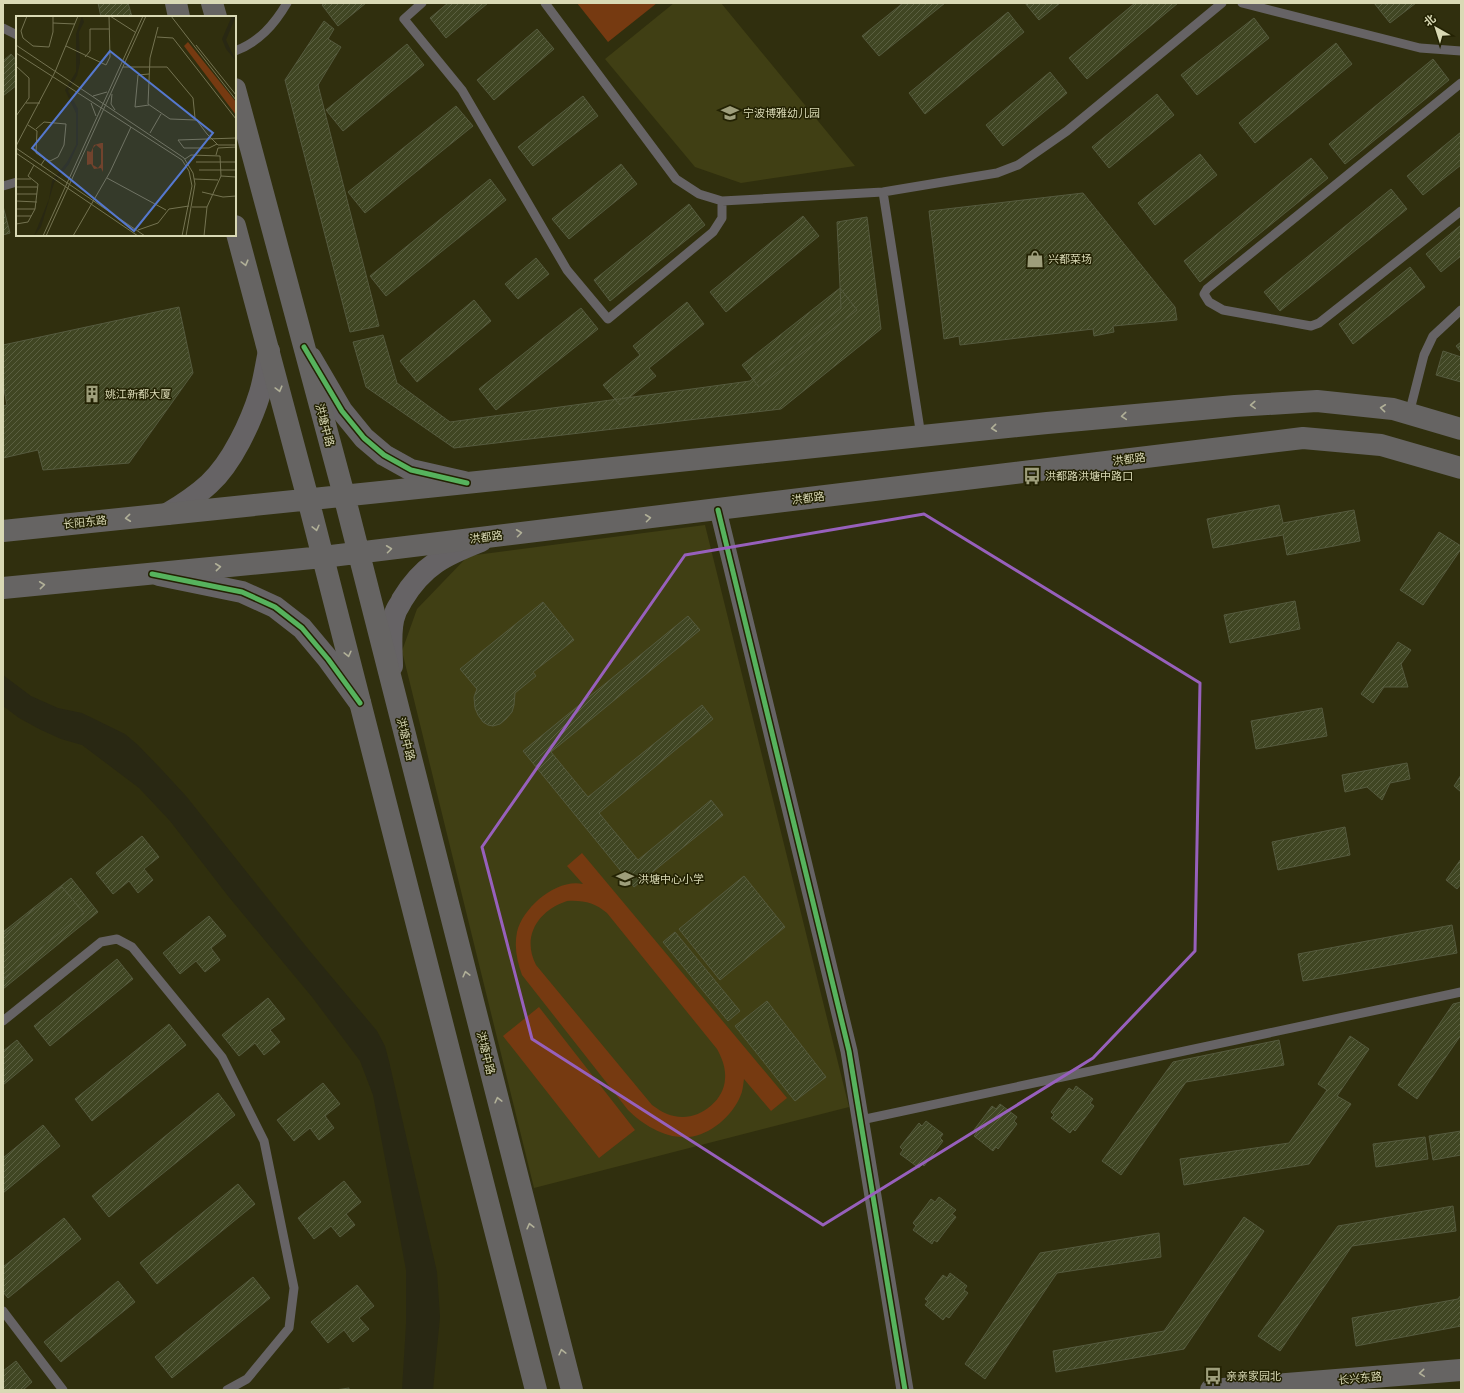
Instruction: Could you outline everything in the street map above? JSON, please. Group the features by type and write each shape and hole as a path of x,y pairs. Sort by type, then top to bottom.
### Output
{"main road":[{"path":"176,3 179,16"},
{"path":"212,3 216,16"},
{"name":"洪塘中路","path":"236,93 344,495 572,1390"},
{"path":"236,230 323,557 536,1390"},
{"path":"167,514 1047,423 1235,406 1317,401 1392,409 1461,429"},
{"name":"洪都路","path":"152,574 358,553 1303,438 1381,445 1461,468"},
{"name":"长阳东路","path":"3,530 167,514"},
{"path":"3,588 152,574"},
{"name":"长兴东路","path":"1211,1390 1461,1370"}],"street":[{"path":"304,347 342,410 364,438 384,455 411,470 467,483"},
{"path":"167,514 185,503 210,483 230,458 243,434 260,393 268,351"},
{"path":"718,510 849,1051 906,1390"},
{"path":"394,691 391,638 394,614 408,591 421,574 437,561 458,550 491,537"},
{"path":"152,574 242,592 275,607 302,628 328,659 360,703"}],"lane":[{"path":"236,50 257,40 269,29 278,19 287,3"},
{"path":"422,3 404,18 462,90 568,270 608,319 713,232 722,218 722,201"},
{"path":"545,3 676,179 699,194 722,201 883,192 997,173 1018,165 1067,131 1222,3"},
{"path":"1242,3 1420,48 1461,51"},
{"path":"3,28 16,34"},
{"path":"1461,83 1207,289 1204,294 1209,302 1223,310 1311,326 1319,323 1461,211"},
{"path":"3,186 16,182"},
{"path":"883,192 922,436"},
{"path":"1409,414 1424,355 1433,336 1461,310"},
{"path":"3,1021 101,942 117,939 132,947 222,1057 264,1141 294,1288 289,1328 247,1380 227,1390"},
{"path":"861,1120 1461,992"},
{"path":"3,1311 63,1390"}],"highlighted area":[{"path":"924,514 1200,683 1195,951 1093,1058 823,1225 532,1039 482,847 685,555"}],"shaded area":[{"path":"577,3 657,3 608,42"},
{"name":"宁波博雅幼儿园","path":"674,3 721,3 855,166 741,183 695,167 605,59"},
{"name":"洪塘中心小学","path":"705,525 849,1107 534,1188 402,651 417,609 468,556"},
{"path":"3,675 31,696 58,708 82,713 125,734 138,745 186,796 309,950 377,1031 385,1046 389,1061 437,1272 440,1317 433,1390 402,1390 406,1324 406,1270 373,1095 360,1061 312,997 228,896 170,821 139,788 82,745 61,739 41,730 19,718 3,706"},
{"path":"582,853 787,1098 771,1111 744,1079 740,1097 732,1111 705,1133 689,1137 672,1136 656,1130 634,1116 628,1110 522,975 516,954 516,938 520,923 534,904 542,896 563,885 573,883 583,884 567,866","holes":["567,901 594,905 607,913 717,1049 723,1063 725,1079 720,1095 708,1108 692,1116 683,1117 668,1114 652,1105 536,965 532,954 531,944 535,926 548,911 557,905"]},
{"path":"539,1007 635,1130 599,1158 503,1036"}],"building":[{"path":"98,3 128,3 132,16 101,16"},
{"path":"325,3 366,3 338,26 322,5"},
{"path":"448,3 488,3 446,38 430,18"},
{"path":"903,3 945,3 879,56 862,36"},
{"path":"1025,3 1060,3 1039,20"},
{"path":"1135,3 1178,3 1087,79 1069,58"},
{"path":"1374,3 1416,3 1390,23"},
{"path":"1008,12 1024,32 925,114 909,93"},
{"path":"1254,18 1269,38 1197,95 1181,75"},
{"path":"324,21 334,29 328,39 341,47 318,85 379,326 350,332 285,80"},
{"path":"537,29 554,49 494,100 477,80"},
{"path":"1336,43 1352,64 1255,143 1239,123"},
{"path":"407,44 424,65 343,131 326,110"},
{"path":"11,54 16,60 16,86 3,96 3,61"},
{"path":"1433,59 1449,80 1345,164 1329,144"},
{"path":"1050,72 1067,93 1003,146 986,125"},
{"path":"1157,94 1174,115 1109,168 1092,147"},
{"path":"583,96 598,116 533,166 518,147"},
{"path":"456,106 473,126 365,213 348,192"},
{"path":"1461,132 1461,165 1423,195 1407,176"},
{"path":"1200,154 1217,175 1155,225 1138,203"},
{"path":"1311,158 1328,178 1200,282 1184,261"},
{"path":"621,164 637,184 569,239 552,219"},
{"path":"490,179 506,200 386,296 370,276"},
{"path":"1391,189 1407,209 1280,311 1264,292"},
{"name":"兴都菜场","path":"1083,193 1175,307 1177,320 1113,326 1114,332 1094,336 1093,329 960,345 959,336 944,339 929,211"},
{"path":"689,204 705,225 610,301 594,280"},
{"path":"3,206 10,233 3,235"},
{"path":"803,216 819,236 726,312 710,292"},
{"path":"867,217 881,329 781,409 454,448 366,387 353,342 383,335 397,383 450,422 750,381 841,308 837,222"},
{"path":"1461,225 1461,256 1441,272 1426,254"},
{"path":"536,258 549,274 518,299 505,284"},
{"path":"1410,267 1425,287 1353,344 1339,324"},
{"path":"840,288 857,310 759,387 742,365"},
{"path":"474,300 491,321 417,382 400,361"},
{"path":"687,302 704,324 649,368 656,376 620,405 603,385 640,355 633,346"},
{"name":"姚江新都大厦","path":"179,307 193,373 129,463 43,470 38,450 3,458 3,406 7,405 3,384 3,345"},
{"path":"581,308 598,329 496,410 479,389"},
{"path":"1461,342 1461,352 1456,346"},
{"path":"1443,351 1461,357 1461,382 1436,375"},
{"path":"1279,505 1283,523 1354,510 1360,541 1287,555 1283,535 1213,548 1207,519"},
{"path":"1439,532 1461,546 1461,549 1423,605 1400,590"},
{"path":"1295,601 1300,629 1230,643 1224,615"},
{"path":"543,602 574,640 533,672 536,676 515,693 512,712 506,719 500,724 493,726 488,725 483,722 475,708 474,697 477,689 460,669"},
{"path":"688,616 700,630 551,752 588,797 702,705 713,719 599,813 638,860 711,800 723,815 634,887 523,751"},
{"path":"1398,642 1411,650 1401,664 1408,687 1384,687 1373,703 1361,694"},
{"path":"1322,708 1327,736 1256,749 1251,721"},
{"path":"1407,763 1410,779 1390,783 1382,800 1367,787 1345,792 1342,775"},
{"path":"1461,775 1461,792 1454,786"},
{"path":"1345,827 1350,855 1278,870 1272,842"},
{"path":"142,836 159,857 144,869 153,880 138,893 129,881 113,894 96,873"},
{"path":"1461,859 1461,884 1457,889 1446,880"},
{"path":"744,876 785,927 720,980 679,929"},
{"path":"71,878 98,912 3,989 3,932"},
{"path":"62,887 84,913 3,979 3,935"},
{"path":"209,916 226,936 211,948 220,960 205,972 196,961 180,974 163,953"},
{"path":"1452,925 1457,953 1303,981 1298,954"},
{"path":"675,932 740,1011 728,1021 663,942"},
{"path":"117,959 133,979 50,1046 34,1026"},
{"path":"268,998 285,1019 270,1030 280,1042 264,1055 255,1043 239,1056 222,1035"},
{"path":"767,1001 826,1077 795,1101 735,1026"},
{"path":"1461,1002 1461,1035 1417,1099 1398,1085 1453,1004"},
{"path":"169,1024 186,1045 92,1121 75,1099"},
{"path":"1350,1036 1369,1049 1337,1096 1351,1104 1309,1164 1184,1185 1180,1159 1289,1143 1327,1090 1318,1084"},
{"path":"17,1040 33,1060 3,1085 3,1051"},
{"path":"1279,1040 1284,1065 1186,1082 1121,1175 1102,1161 1173,1062"},
{"path":"323,1083 340,1104 325,1116 334,1128 319,1140 310,1128 294,1141 277,1120"},
{"path":"1076,1086 1093,1099 1090,1103 1094,1106 1075,1131 1073,1129 1070,1133 1051,1118 1054,1115 1051,1112 1069,1088 1073,1091"},
{"path":"218,1093 235,1115 109,1217 92,1196"},
{"path":"1000,1104 1017,1117 1014,1121 1017,1124 998,1149 996,1147 993,1151 974,1136 977,1132 974,1130 992,1106 996,1109"},
{"path":"926,1121 943,1134 940,1138 943,1141 924,1166 922,1164 919,1168 900,1154 903,1150 900,1147 919,1123 922,1126"},
{"path":"43,1125 60,1146 3,1193 3,1158"},
{"path":"1461,1131 1461,1155 1433,1160 1429,1136"},
{"path":"1425,1137 1428,1159 1376,1167 1373,1144"},
{"path":"344,1181 361,1202 346,1214 355,1225 340,1237 331,1226 314,1239 298,1218"},
{"path":"238,1184 255,1204 157,1284 140,1263"},
{"path":"939,1197 956,1210 952,1214 956,1217 937,1242 934,1240 932,1244 913,1230 916,1226 913,1223 931,1199 935,1202"},
{"path":"1453,1206 1456,1231 1352,1246 1280,1351 1258,1336 1338,1226"},
{"path":"1244,1217 1264,1231 1184,1349 1056,1372 1053,1351 1164,1331"},
{"path":"64,1218 81,1239 8,1298 3,1292 3,1267"},
{"path":"1159,1233 1161,1257 1057,1273 985,1379 965,1364 1040,1253"},
{"path":"950,1273 967,1286 964,1290 968,1293 949,1318 946,1316 943,1320 925,1305 928,1301 925,1299 943,1275 947,1278"},
{"path":"253,1277 270,1298 172,1378 155,1357"},
{"path":"118,1281 135,1302 61,1362 44,1342"},
{"path":"357,1285 374,1306 359,1318 369,1329 353,1342 344,1330 328,1343 311,1322"},
{"path":"1461,1295 1461,1326 1356,1346 1352,1318 1458,1299"},
{"path":"16,1361 32,1382 23,1390 3,1390 3,1371"},
{"path":"349,1388 349,1390 335,1390"}],"cycle path":[{"path":"304,347 342,411 364,438 384,455 411,470 467,483"},
{"path":"718,510 849,1051 905,1390"},
{"path":"152,574 242,592 275,607 302,628 328,659 360,703"}],"place":[{"name":"宁波博雅幼儿园","path":"730,113"},
{"name":"兴都菜场","path":"1035,259"},
{"name":"姚江新都大厦","path":"92,394"},
{"name":"洪都路洪塘中路口","path":"1032,476"},
{"name":"洪塘中心小学","path":"625,879"},
{"name":"亲亲家园北","path":"1213,1376"}]}
